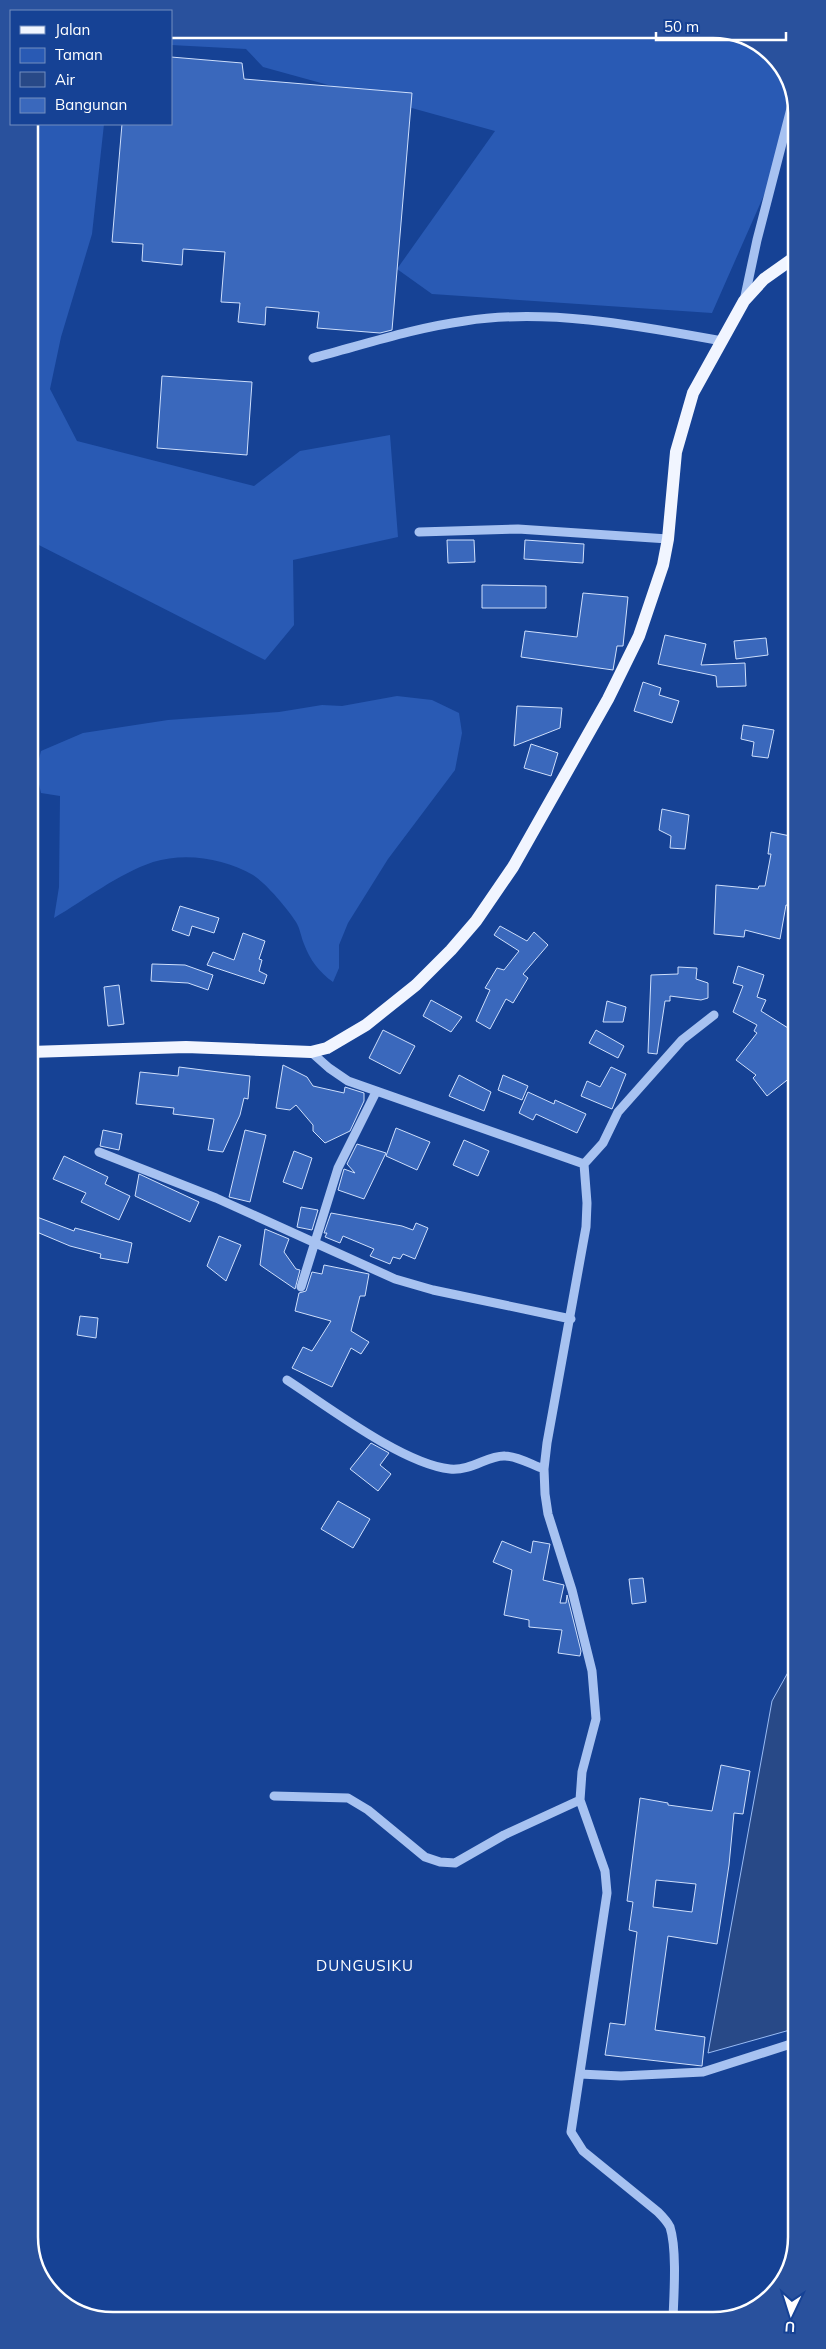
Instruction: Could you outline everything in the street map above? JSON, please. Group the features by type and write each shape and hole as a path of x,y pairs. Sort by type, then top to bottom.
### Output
{"main road":[{"path":"38,1052 186,1048 311,1052 327,1048 366,1025 416,984 452,950 476,921 513,867 608,699 639,636 658,582 668,539 676,452 679,436 693,393 744,301 764,279 788,262"}],"street":[{"path":"744,301 757,240 788,120"},
{"path":"313,358 409,332 466,320 536,317 641,326 722,341"},
{"path":"419,532 518,529 668,539"},
{"path":"673,2312 675,2278 670,2229 666,2221 658,2212 583,2151 576,2143 571,2132 607,1893 605,1871 580,1800 582,1772 596,1719 596,1696 592,1671 572,1590 548,1514 544,1469 586,1227 587,1202 584,1164 603,1143 618,1112 682,1040 714,1016"},
{"path":"311,1052 348,1081 584,1164"},
{"path":"301,1287 338,1168 376,1092"},
{"path":"99,1152 216,1198 414,1285 571,1319"},
{"path":"287,1380 390,1446 416,1459 436,1466 466,1468 505,1456 544,1469"},
{"path":"274,1796 348,1798 368,1810 425,1857 440,1862 455,1863 504,1835 580,1800"},
{"path":"580,2074 620,2076 703,2072 788,2045"}],"green space":[{"path":"172,38 728,39 742,43 755,50 770,63 778,75 783,84 788,103 788,141 712,313 432,294 397,269 495,131 263,67 246,49 172,45"},
{"path":"38,125 104,125 92,234 61,337 50,389 77,441 254,486 300,451 390,435 398,537 293,560 294,625 265,660 38,545"},
{"path":"397,696 432,700 459,713 462,733 455,770 388,859 348,923 339,945 339,968 333,982 319,970 312,960 306,950 296,922 270,890 253,875 242,869 204,858 178,857 153,862 140,867 115,880 54,918 59,887 60,796 41,793 38,780 38,763 41,751 83,733 168,720 279,712 322,705 342,706"}],"water":[{"path":"788,1672 788,2031 708,2053 772,1701"}],"building":[{"path":"172,57 242,63 244,79 412,93 392,330 380,333 317,328 319,312 266,307 265,325 238,322 240,303 221,302 225,252 183,249 182,265 142,261 143,244 112,242 122,125 172,125"},
{"path":"162,376 252,382 247,455 157,448"},
{"path":"447,540 474,540 475,562 448,563"},
{"path":"525,540 584,544 583,563 524,559"},
{"path":"482,585 546,586 546,608 482,608"},
{"path":"583,593 628,597 623,646 617,646 613,670 521,657 525,631 577,637"},
{"path":"665,635 706,644 701,665 745,663 746,686 717,687 716,676 658,664"},
{"path":"766,638 768,655 736,659 734,641"},
{"path":"643,682 661,688 659,695 679,701 672,723 634,711"},
{"path":"517,706 562,708 560,728 514,746"},
{"path":"743,725 774,730 768,758 752,756 754,742 741,739"},
{"path":"531,744 558,753 551,776 524,768"},
{"path":"662,809 689,815 685,849 670,848 671,836 659,830"},
{"path":"771,832 788,836 788,905 786,905 780,939 745,930 744,937 714,934 716,885 758,889 759,886 765,886 771,854 768,854"},
{"path":"180,906 219,918 214,933 192,926 189,936 172,930"},
{"path":"500,926 527,941 534,932 548,945 523,974 528,978 513,1003 506,999 490,1029 476,1021 490,990 485,988 497,968 504,970 519,951 494,935"},
{"path":"243,933 265,941 259,959 262,960 259,971 267,975 264,984 207,965 213,952 234,960"},
{"path":"152,964 185,965 213,975 208,990 188,983 151,981"},
{"path":"738,966 764,975 757,997 766,1000 761,1011 788,1028 788,1079 767,1096 753,1078 756,1075 736,1060 757,1033 754,1031 757,1025 733,1012 743,986 733,983"},
{"path":"678,967 697,968 696,979 708,983 708,998 701,1000 670,996 670,1001 665,1001 657,1054 648,1053 651,975 678,974"},
{"path":"119,985 124,1024 108,1026 104,987"},
{"path":"431,1000 462,1017 451,1032 423,1016"},
{"path":"607,1001 626,1007 623,1022 603,1022"},
{"path":"383,1030 415,1046 400,1074 369,1058"},
{"path":"596,1030 624,1046 618,1058 589,1043"},
{"path":"283,1065 307,1077 313,1086 344,1093 345,1087 364,1093 364,1101 350,1131 325,1143 313,1131 313,1125 296,1105 290,1110 276,1108"},
{"path":"179,1067 250,1076 248,1099 244,1098 240,1115 223,1152 208,1150 214,1119 173,1114 174,1108 136,1104 140,1072 178,1076"},
{"path":"611,1067 626,1074 612,1109 581,1096 587,1081 600,1087"},
{"path":"459,1075 491,1092 484,1111 449,1096"},
{"path":"503,1075 528,1086 522,1100 498,1090"},
{"path":"528,1092 554,1104 555,1100 586,1114 577,1133 536,1114 533,1120 519,1113"},
{"path":"396,1128 430,1142 417,1170 386,1156"},
{"path":"103,1130 122,1134 119,1150 100,1146"},
{"path":"245,1130 266,1135 250,1202 229,1197"},
{"path":"464,1140 489,1151 478,1176 453,1165"},
{"path":"357,1144 386,1153 364,1199 338,1190 344,1169 355,1173 347,1164"},
{"path":"294,1151 312,1158 302,1189 283,1182"},
{"path":"64,1156 108,1177 105,1184 130,1196 119,1220 81,1202 86,1193 53,1179"},
{"path":"139,1174 199,1202 190,1222 135,1196"},
{"path":"301,1207 318,1210 312,1230 297,1227"},
{"path":"331,1213 402,1226 413,1230 416,1223 428,1228 415,1259 403,1254 400,1259 393,1257 390,1264 370,1256 374,1249 343,1236 340,1243 325,1237 327,1233 324,1233"},
{"path":"38,1217 74,1231 75,1228 132,1243 128,1263 100,1258 101,1254 70,1246 38,1233"},
{"path":"265,1229 289,1239 284,1252 296,1269 300,1270 295,1289 260,1265"},
{"path":"219,1236 241,1245 226,1281 207,1266"},
{"path":"324,1265 369,1274 365,1296 360,1296 351,1331 369,1342 361,1354 351,1348 332,1387 292,1368 303,1347 312,1351 331,1321 295,1311 299,1293 306,1291 312,1272 322,1274"},
{"path":"80,1316 98,1318 96,1338 77,1335"},
{"path":"371,1443 389,1453 380,1465 391,1474 378,1491 350,1469"},
{"path":"338,1501 370,1519 353,1548 321,1529"},
{"path":"502,1541 531,1553 533,1541 550,1544 543,1580 564,1585 560,1603 566,1603 567,1595 581,1651 580,1656 558,1653 562,1630 529,1627 529,1620 504,1615 512,1570 493,1562"},
{"path":"643,1578 646,1602 632,1604 629,1579"},
{"path":"721,1765 750,1771 743,1814 734,1813 729,1865 717,1944 668,1936 655,2030 705,2037 702,2066 605,2055 610,2023 625,2025 637,1932 629,1930 633,1902 627,1901 640,1798 668,1803 668,1805 712,1811","holes":["656,1880 696,1884 692,1912 653,1907"]}],"district":[{"name":"DUNGUSIKU","path":"365,1966"}]}
